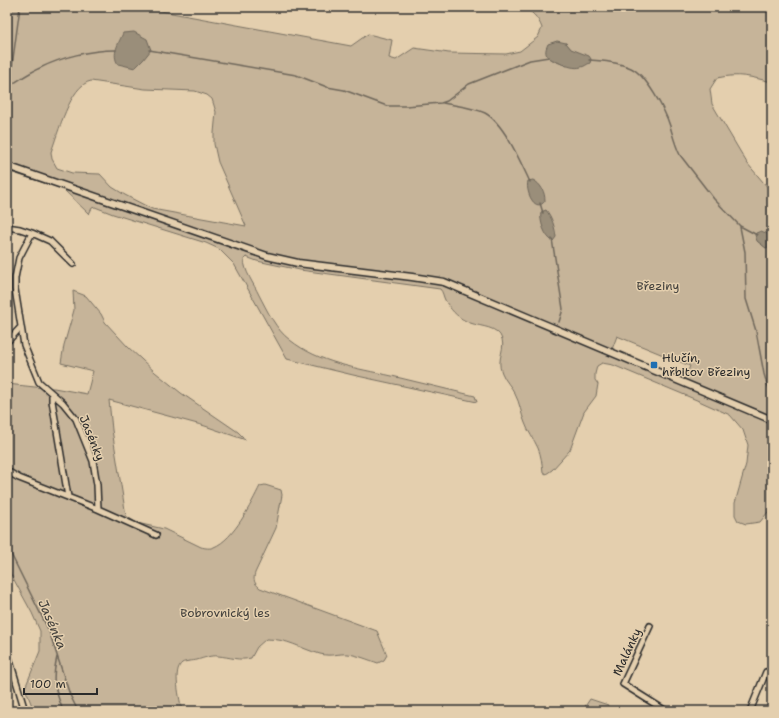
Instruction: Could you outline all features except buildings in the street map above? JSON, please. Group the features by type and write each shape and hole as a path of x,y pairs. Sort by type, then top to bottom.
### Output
{"street":[{"path":"7,166 274,258 298,263 444,282 772,420"},
{"path":"7,227 20,229 50,241 73,264"},
{"name":"Jasénky","path":"32,233 19,258 15,278 20,328 24,345 39,382 63,403 76,419 93,462 97,485 98,509"},
{"path":"7,342 20,328"},
{"path":"52,394 68,497"},
{"path":"7,471 19,478 98,509 156,535"},
{"name":"Malánky","path":"650,626 622,684 666,711"},
{"path":"7,651 25,711"},
{"path":"750,711 766,672"}],"green space":[{"name":"Březiny","path":"7,7 139,7 351,46 368,34 392,40 389,58 396,60 414,48 449,53 506,54 520,51 538,37 542,28 534,15 521,7 762,7 772,15 772,82 745,76 732,76 717,78 710,89 712,104 747,163 769,189 772,190 772,239 757,241 766,248 772,243 772,248 770,250 772,253 772,507 760,522 746,524 738,521 735,515 735,503 746,464 748,445 743,430 730,415 699,401 613,365 602,363 597,366 595,374 595,380 598,384 596,396 584,412 570,450 552,470 546,474 543,472 539,451 526,426 517,397 503,376 500,368 503,344 500,335 493,329 470,323 460,317 449,307 440,289 300,270 257,261 246,257 244,259 247,273 272,319 285,336 301,348 338,364 475,396 477,402 287,359 234,264 219,249 206,243 95,207 92,208 89,214 63,189 7,171","holes":["566,43 571,49 567,66 548,57","91,81 145,89 195,91 207,95 212,99 216,112 214,144 218,162 246,226 152,209 112,187 100,174 72,173 57,168 52,159 51,152 71,100 84,84","617,336 690,366 683,383 611,352"]},
{"name":"Bobrovnický les","path":"73,291 86,296 101,314 105,322 128,347 155,372 181,393 238,432 246,440 205,426 109,400 112,430 126,516 137,523 164,529 201,547 211,548 221,543 235,529 247,511 260,486 265,485 281,490 282,495 276,528 255,573 255,583 260,588 377,631 387,655 384,660 378,663 359,656 348,654 324,655 281,640 266,639 257,647 251,658 238,659 213,656 182,663 179,667 177,678 178,693 182,711 34,711 25,688 40,651 40,631 7,567 7,490 9,493 7,482 7,384 54,388 87,394 93,371 61,363 64,345 74,310"},
{"path":"590,699 608,705 606,711 582,711"}],"shaded area":[{"path":"134,32 147,39 151,50 135,68 118,64 115,56 116,48 123,33"},
{"path":"557,41 566,43 571,49 589,56 591,59 590,63 579,68 562,64 551,59 547,55 546,49 548,44"},
{"path":"533,180 540,186 544,194 545,201 538,205 534,203 529,195 527,185 528,181"},
{"path":"546,210 552,219 555,230 556,237 553,241 545,233 542,224 541,212"},
{"path":"761,231 772,238 771,244 766,248 757,241 755,235"}],"waterway":[{"name":"Jasénka","path":"7,86 12,66 20,7"},
{"path":"7,87 31,72 49,64 76,55 106,50 116,50"},
{"path":"149,50 296,75 327,87 344,90 387,106 441,103 447,101 469,84 530,60 549,57"},
{"path":"589,60 621,64 631,68 643,78 649,85 668,119 675,144 680,155 714,199 740,226 757,235"},
{"path":"443,103 475,109 492,118 499,125 511,144 530,182"},
{"path":"540,203 543,213"},
{"path":"740,227 745,252 746,299 756,331 764,374 772,394"},
{"path":"552,239 563,309 559,322"},
{"name":"Jasénka","path":"7,546 49,631 70,695 78,711"},
{"path":"57,657 54,679 63,711"}],"place":[{"name":"Hlučín, hřbitov Březiny","path":"654,365"}]}
